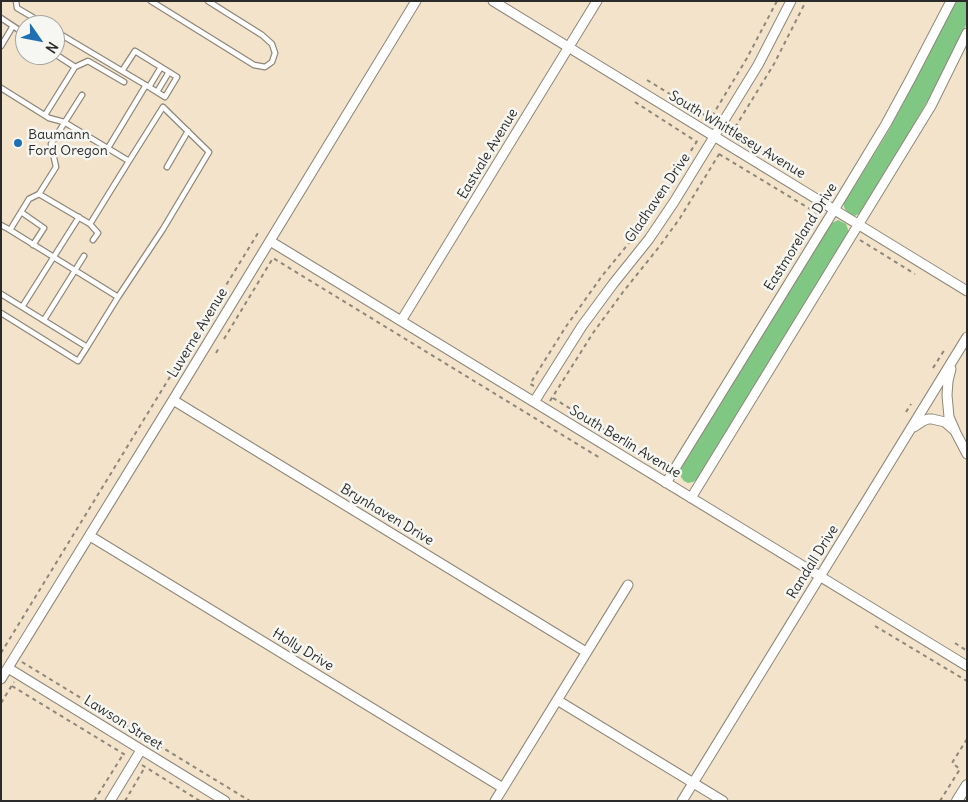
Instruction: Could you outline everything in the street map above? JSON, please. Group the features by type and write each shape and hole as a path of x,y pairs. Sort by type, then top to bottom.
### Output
{"street":[{"name":"Luverne Avenue","path":"1,679 416,1"},
{"name":"South Whittlesey Avenue","path":"493,1 967,291"},
{"name":"Eastvale Avenue","path":"401,321 598,1"},
{"name":"Gladhaven Drive","path":"534,402 582,326 674,202 763,57 792,1"},
{"name":"Eastmoreland Drive","path":"666,483 899,101 951,1"},
{"path":"691,498 931,106 967,33"},
{"name":"South Berlin Avenue","path":"270,241 967,666"},
{"name":"Randall Drive","path":"682,801 967,337"},
{"path":"955,356 948,381 949,417 967,454"},
{"name":"Brynhaven Drive","path":"173,400 586,652"},
{"path":"909,432 923,421 932,419 945,422 956,433"},
{"name":"Holly Drive","path":"90,536 503,788"},
{"path":"495,801 628,585"},
{"name":"Lawson Street","path":"8,668 225,801"},
{"path":"557,700 723,801"},
{"path":"110,801 141,750"},
{"path":"957,801 967,785"}],"lane":[{"path":"16,1 17,8 29,15"},
{"path":"151,1 254,65 266,67 272,62 275,53 272,44 262,34 208,1"},
{"path":"1,18 13,26 1,46"},
{"path":"65,37 165,97 177,77 135,51 122,71"},
{"path":"65,60 75,67"},
{"path":"45,115 75,67 88,61 124,82"},
{"path":"108,148 161,67"},
{"path":"157,92 169,72"},
{"path":"1,88 49,118 64,122 129,161"},
{"path":"10,230 29,199 39,194 56,167 50,144 82,95"},
{"path":"1,313 78,360 163,228 209,152 163,106 90,224"},
{"path":"167,167 188,131"},
{"path":"39,194 90,224 98,233 93,240"},
{"path":"21,212 44,228 33,245"},
{"path":"22,307 79,217"},
{"path":"1,225 118,297"},
{"path":"44,320 84,256"},
{"path":"1,294 86,347"}],"path":[{"path":"530,384 565,328 658,203 747,58 777,1"},
{"path":"635,102 707,149 821,216"},
{"path":"1,653 258,233"},
{"path":"860,240 915,274"},
{"path":"224,339 273,258 600,458"},
{"path":"216,353 219,348"},
{"path":"933,368 945,349"},
{"path":"552,398 613,435"},
{"path":"906,412 911,404"},
{"path":"875,626 967,681"},
{"path":"955,643 967,651"},
{"path":"14,657 250,801"},
{"path":"12,686 200,801"},
{"path":"94,801 137,732"},
{"path":"940,801 960,769 952,763 967,739"},
{"path":"125,801 145,767"}],"green space":[{"path":"956,1 967,1 967,23 932,93 862,212 855,216 850,214 846,211 844,203 889,130"},
{"path":"838,220 846,224 849,232 848,235 698,479 688,483 684,481 680,472 682,467 828,229 832,223"}],"place":[{"name":"Baumann Ford Oregon","path":"18,143"}]}
